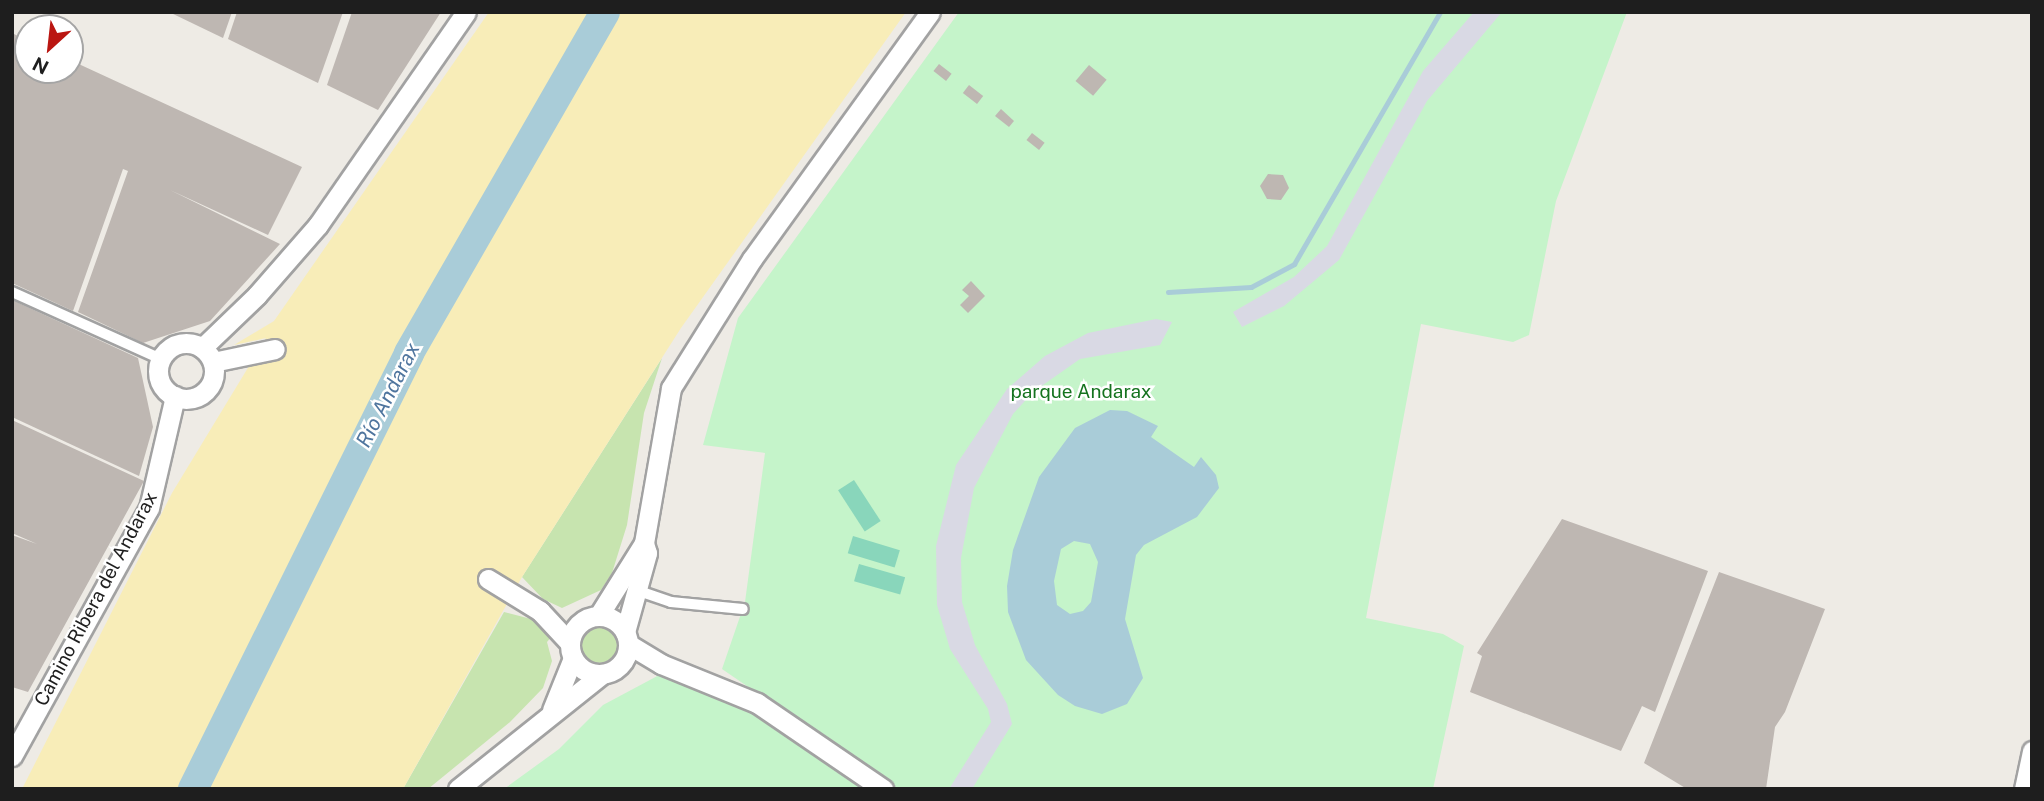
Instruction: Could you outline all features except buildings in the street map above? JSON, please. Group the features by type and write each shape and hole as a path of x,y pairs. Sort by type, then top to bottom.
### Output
{"street":[{"path":"275,349 208,355 179,344 161,359 159,377 175,397 193,398 208,388 208,355 318,225 466,12"},
{"path":"622,663 647,553 644,543 663,417 671,388 687,356 930,12"},
{"name":"Camino Ribera del Andarax","path":"12,756 149,508 175,397"},
{"path":"552,710 571,650 644,543"},
{"path":"488,579 540,611 571,650 580,667 602,674"},
{"path":"540,611 610,617 627,638 661,664 757,703 883,789"},
{"path":"458,789 552,710 602,674 622,663 661,664"},
{"path":"2024,789 2032,751"}],"lane":[{"path":"12,292 161,359"},
{"path":"639,591 671,602 743,609"}],"green space":[{"name":"parque Andarax","path":"959,12 1627,12 1556,201 1529,335 1513,342 1421,324 1366,618 1443,634 1464,646 1433,789 897,789 722,669 745,602 765,453 703,445 738,318"},
{"path":"662,358 644,413 627,525 612,573 601,590 562,608 543,599 522,577"},
{"path":"854,480 881,521 865,531 838,490"},
{"path":"853,536 900,550 895,568 848,553"},
{"path":"859,564 905,577 900,595 854,581"},
{"path":"504,612 535,620 553,635 547,642 552,661 543,688 510,722 428,789 403,789"},
{"path":"599,625 613,630 618,644 613,658 599,663 585,658 580,644 585,630"},
{"path":"663,673 766,717 870,789 504,789 559,749 603,705"}],"sand":[{"path":"489,12 906,12 681,328 522,577 403,789 22,789 172,493 266,338 234,345 274,321"}],"shaded area":[{"path":"1474,12 1502,12 1427,101 1339,260 1284,306 1242,327 1233,312 1294,277 1327,246 1423,71"},
{"path":"1156,319 1172,322 1160,345 1080,359 1033,392 1013,414 974,488 961,558 962,602 975,645 1007,704 1012,724 972,789 949,789 991,722 988,709 950,649 937,605 936,546 956,465 1007,389 1045,356 1088,333"}],"water":[{"path":"1110,410 1127,411 1158,426 1151,437 1194,467 1201,457 1216,475 1219,488 1197,517 1144,545 1136,555 1125,619 1143,678 1127,704 1102,714 1075,706 1058,695 1026,660 1008,612 1007,586 1013,550 1039,477 1075,428","holes":["1074,541 1090,544 1098,562 1091,602 1083,611 1070,614 1057,605 1054,581 1061,549"]}],"waterway":[{"name":"Río Andarax","path":"193,789 409,353 605,12"},
{"path":"1168,292 1251,287 1294,264 1440,12"}]}
